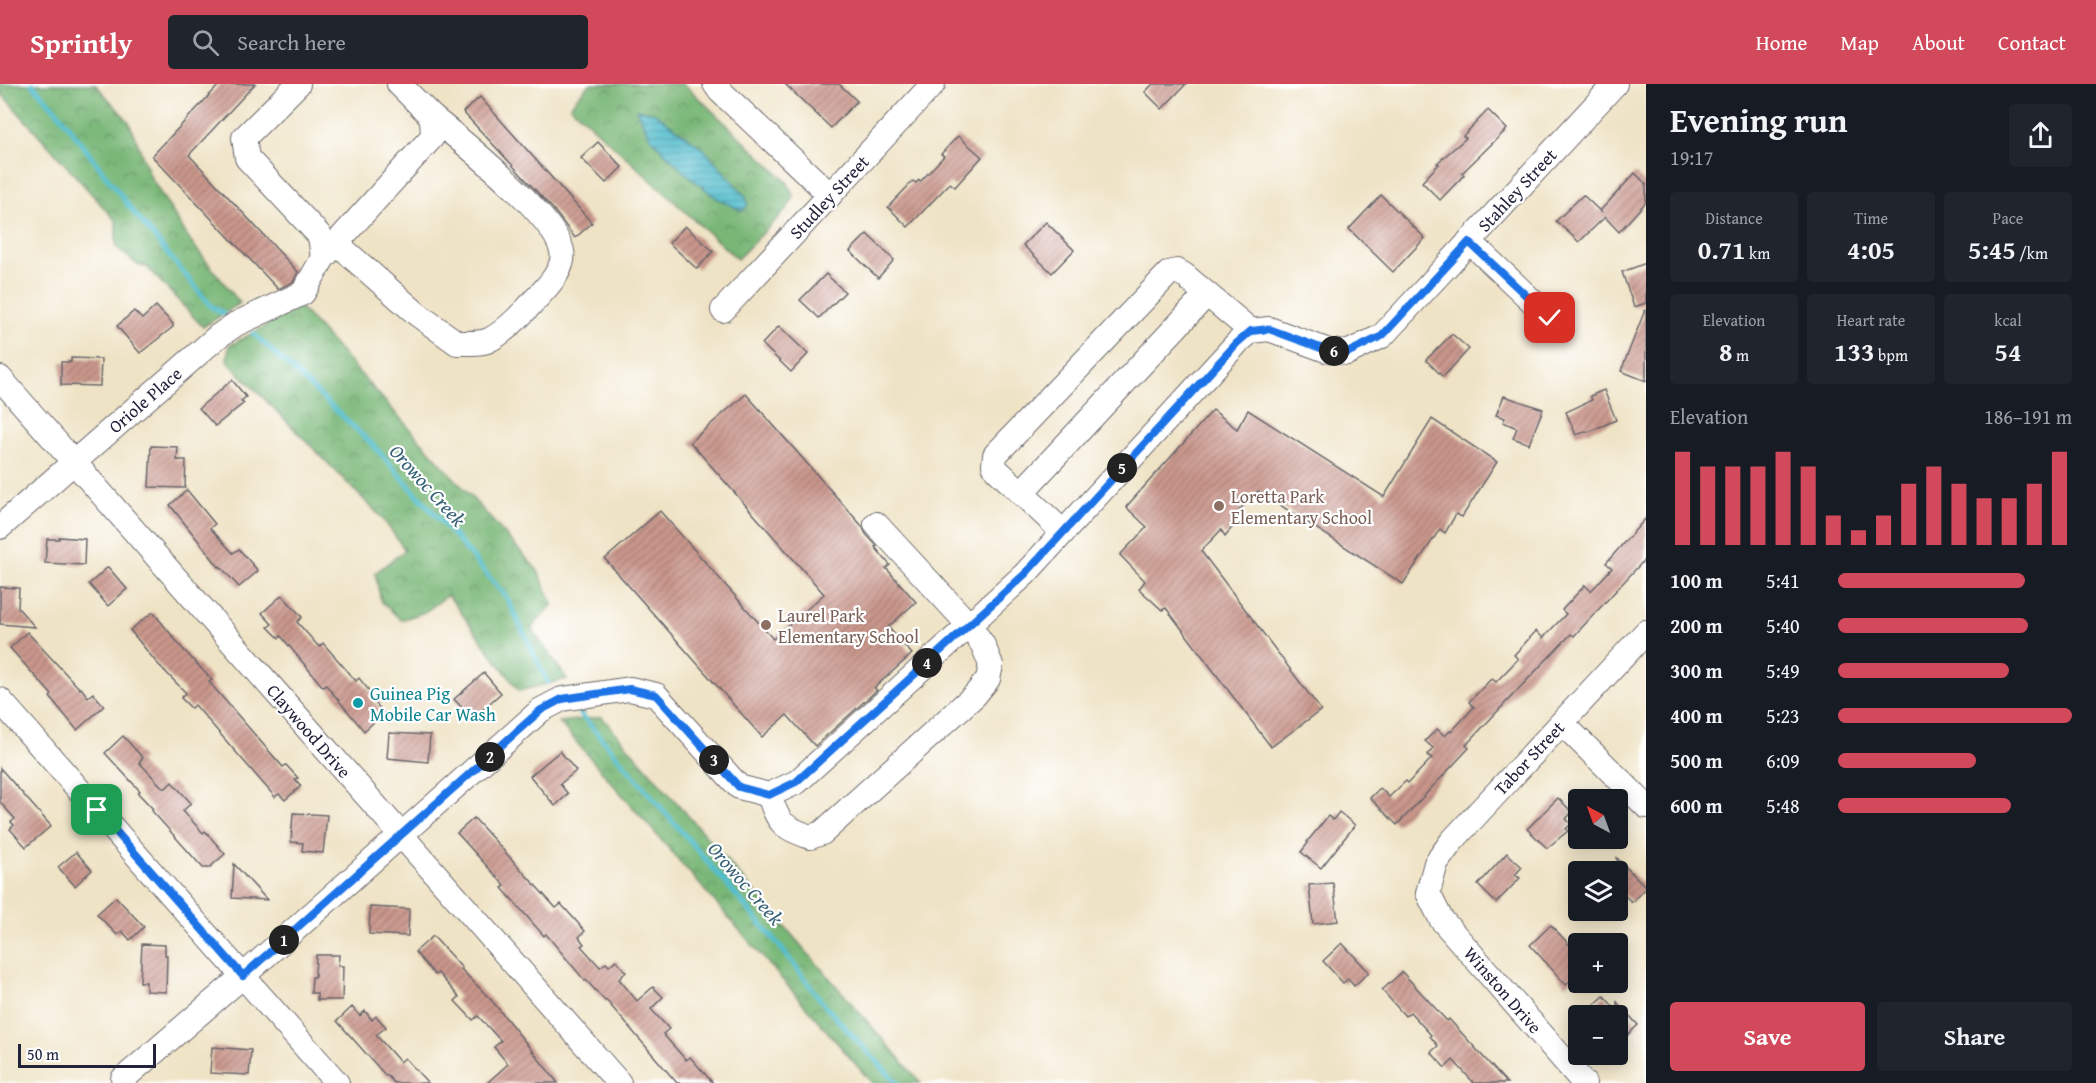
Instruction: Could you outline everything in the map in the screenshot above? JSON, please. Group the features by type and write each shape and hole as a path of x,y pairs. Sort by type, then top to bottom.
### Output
{"street":[{"path":"298,84 244,138 247,158 320,236 330,251 375,279 457,343 488,341 524,313 556,275 563,253 546,221 474,151 432,117 399,84"},
{"path":"715,84 830,195"},
{"name":"Studley Street","path":"723,310 933,84"},
{"name":"Stahley Street","path":"1251,331 1269,329 1326,350 1347,353 1382,336 1615,84"},
{"path":"330,251 433,136 432,117"},
{"path":"1469,242 1550,318"},
{"name":"Oriole Place","path":"0,527 217,337 237,324 303,293 330,251"},
{"path":"123,1079 243,976 541,710 562,699 630,689 656,695 739,787 769,795 796,782 1025,574 1237,343 1251,331 1184,274 1177,271 1169,273 995,455 994,465 997,470 1063,532"},
{"path":"1021,493 1207,294"},
{"name":"Claywood Drive","path":"0,378 619,1083"},
{"path":"769,795 777,818 788,828 810,837 822,833 975,695 988,679 991,665 983,645 969,626 876,524"},
{"name":"Tabor Street","path":"1428,893 1436,863 1452,841 1646,632"},
{"path":"0,700 338,1083"},
{"path":"1562,723 1646,806"},
{"name":"Winston Drive","path":"1428,893 1441,919 1584,1083"}],"green space":[{"path":"0,84 95,84 129,122 151,178 191,242 240,303 203,327 147,267 139,266 116,247 116,221 0,92"},
{"path":"589,84 684,84 787,182 794,197 786,210 737,259 570,106"},
{"path":"300,307 538,571 553,604 531,628 567,679 519,691 448,595 425,612 401,620 381,601 375,573 405,550 383,519 227,361 229,346"},
{"path":"602,717 921,1083 872,1083 559,722"}],"water":[{"path":"636,109 655,113 705,150 746,197 748,205 742,211 715,197 683,171 651,138"}],"building":[{"path":"220,84 255,84 189,155 298,272 293,282 278,289 152,156"},
{"path":"785,84 839,84 857,101 831,128"},
{"path":"1153,84 1186,84 1162,109 1145,92"},
{"path":"480,97 592,223 575,238 553,209 463,112"},
{"path":"1488,110 1507,129 1462,173 1464,175 1440,200 1422,182 1439,164 1437,163 1466,138 1463,136"},
{"path":"958,136 982,157 955,187 950,183 908,227 888,207 913,181 916,183 919,180 920,182 944,156 941,154"},
{"path":"598,142 622,167 606,183 581,158"},
{"path":"1635,173 1646,184 1646,202 1619,232 1605,217 1579,242 1556,221 1583,195 1602,213 1600,211"},
{"path":"1381,195 1425,238 1393,272 1349,229"},
{"path":"1046,222 1074,250 1052,273 1023,245"},
{"path":"685,226 713,251 697,269 669,243"},
{"path":"867,234 894,260 878,278 850,251"},
{"path":"1646,263 1646,303 1634,307 1622,272"},
{"path":"826,274 845,292 819,318 800,300"},
{"path":"156,306 173,324 173,327 140,353 117,326 134,311 142,319"},
{"path":"1646,310 1646,381 1621,371"},
{"path":"779,326 808,354 791,372 762,344"},
{"path":"1452,334 1469,349 1443,377 1426,360"},
{"path":"71,358 101,359 100,386 61,385 61,362 71,362"},
{"path":"232,380 246,397 241,401 244,403 215,426 199,408"},
{"path":"1604,390 1616,420 1576,435 1566,412 1592,400 1590,396"},
{"path":"746,394 862,526 890,565 886,568 916,602 888,627 912,654 874,688 877,690 815,746 787,715 762,737 605,559 660,511 773,639 824,594 690,442"},
{"path":"1504,396 1543,409 1529,444 1513,438 1517,428 1503,422 1505,418 1496,415"},
{"path":"1213,410 1237,429 1248,410 1384,497 1432,419 1497,462 1462,517 1456,514 1445,533 1440,529 1403,584 1258,491 1239,510 1243,515 1225,536 1221,530 1201,551 1321,710 1271,747 1166,608 1162,610 1139,589 1145,581 1120,555 1147,527 1126,507"},
{"path":"151,446 178,447 177,460 186,460 185,488 149,487"},
{"path":"187,490 215,524 210,528 233,553 239,549 258,571 239,587 219,567 170,505"},
{"path":"1646,518 1646,558 1574,636 1571,634 1466,745 1469,748 1397,825 1370,798 1380,788 1389,797 1406,781 1408,783 1432,758 1427,755 1433,748 1425,741 1437,729 1445,736 1451,732 1474,707 1469,702 1490,680 1496,682 1518,659 1514,655 1536,631 1543,638 1566,614 1562,610 1585,585 1591,591 1612,568 1606,563"},
{"path":"59,537 85,539 84,565 45,563 47,539 59,539"},
{"path":"108,567 127,589 108,606 89,584"},
{"path":"0,587 19,588 18,608 35,627 0,624"},
{"path":"282,595 302,617 297,622 319,647 323,643 356,681 359,678 371,693 368,695 384,713 364,731 326,685 323,687 281,636 279,638 268,627 272,624 262,613"},
{"path":"153,612 212,680 209,682 275,758 283,767 286,765 298,778 295,779 301,786 285,800 279,794 275,797 195,705 191,708 181,698 186,693 156,662 130,630"},
{"path":"27,632 88,697 93,693 104,706 77,730 50,697 52,695 10,648"},
{"path":"484,673 501,693 472,719 454,699"},
{"path":"389,733 430,735 428,762 387,758"},
{"path":"123,736 143,758 139,762 163,788 172,782 191,803 183,811 225,854 209,868 203,868 152,811 153,809 138,793 140,791 105,753"},
{"path":"560,751 576,771 560,784 568,794 555,806 530,776"},
{"path":"0,768 51,826 26,847 10,829 14,825 11,822 15,819 0,802"},
{"path":"1558,798 1568,808 1566,819 1568,827 1566,829 1568,831 1547,848 1527,829"},
{"path":"1339,812 1355,825 1321,868 1301,852 1328,816 1333,820"},
{"path":"293,813 327,815 323,853 302,851 303,843 291,842"},
{"path":"474,818 556,908 561,904 585,931 579,937 584,944 581,946 600,967 606,963 609,966 616,960 626,972 619,979 637,1001 653,987 663,997 651,1009 669,1029 663,1034 686,1060 690,1057 713,1083 677,1083 606,1000 585,981 546,934 544,936 502,888 505,886 457,833"},
{"path":"76,852 92,870 75,886 58,867"},
{"path":"1507,853 1522,867 1515,875 1520,878 1496,903 1478,885"},
{"path":"234,864 267,900 232,898"},
{"path":"1628,869 1646,887 1632,902 1628,898"},
{"path":"1333,883 1338,921 1313,924 1309,885"},
{"path":"116,897 144,927 130,940 122,931 117,935 97,914"},
{"path":"370,907 409,909 408,936 369,934"},
{"path":"1551,925 1568,943 1568,983 1566,985 1530,945"},
{"path":"433,936 493,1002 558,1083 487,1083 508,1064 494,1047 501,1041 478,1016 473,1020 455,1001 459,997 415,952"},
{"path":"1342,943 1369,972 1354,986 1348,979 1343,983 1323,961"},
{"path":"142,944 165,945 166,992 146,991 146,982 140,982"},
{"path":"316,955 339,955 338,966 343,966 342,1000 317,1000 317,993 311,993 312,977 315,977"},
{"path":"1402,972 1447,1021 1449,1019 1507,1083 1474,1083 1453,1060 1445,1068 1431,1052 1438,1046 1431,1035 1410,1012 1405,1016 1382,990"},
{"path":"1604,996 1612,1005 1594,1005"},
{"path":"352,1007 360,1016 365,1011 372,1020 376,1016 386,1027 376,1035 400,1062 405,1058 428,1083 394,1083 386,1076 337,1021"},
{"path":"1628,1014 1638,1025 1628,1035"},
{"path":"212,1047 251,1050 249,1075 210,1073"}],"waterway":[{"name":"Orowoc Creek","path":"32,84 57,111 131,209 211,306 224,314"},
{"name":"Orowoc Creek","path":"253,333 373,445 507,598 548,683"},
{"name":"Orowoc Creek","path":"574,706 778,944 826,1007 897,1083"}],"place":[{"name":"Loretta Park Elementary School","path":"1219,506"},
{"name":"Laurel Park Elementary School","path":"766,625"},
{"name":"Guinea Pig Mobile Car Wash","path":"358,703"}],"route":[{"path":"97,810 243,976 541,710 562,699 630,689 656,695 739,787 769,795 796,782 1025,574 1237,343 1251,331 1269,329 1326,350 1347,353 1382,336 1469,242 1550,318"}]}
